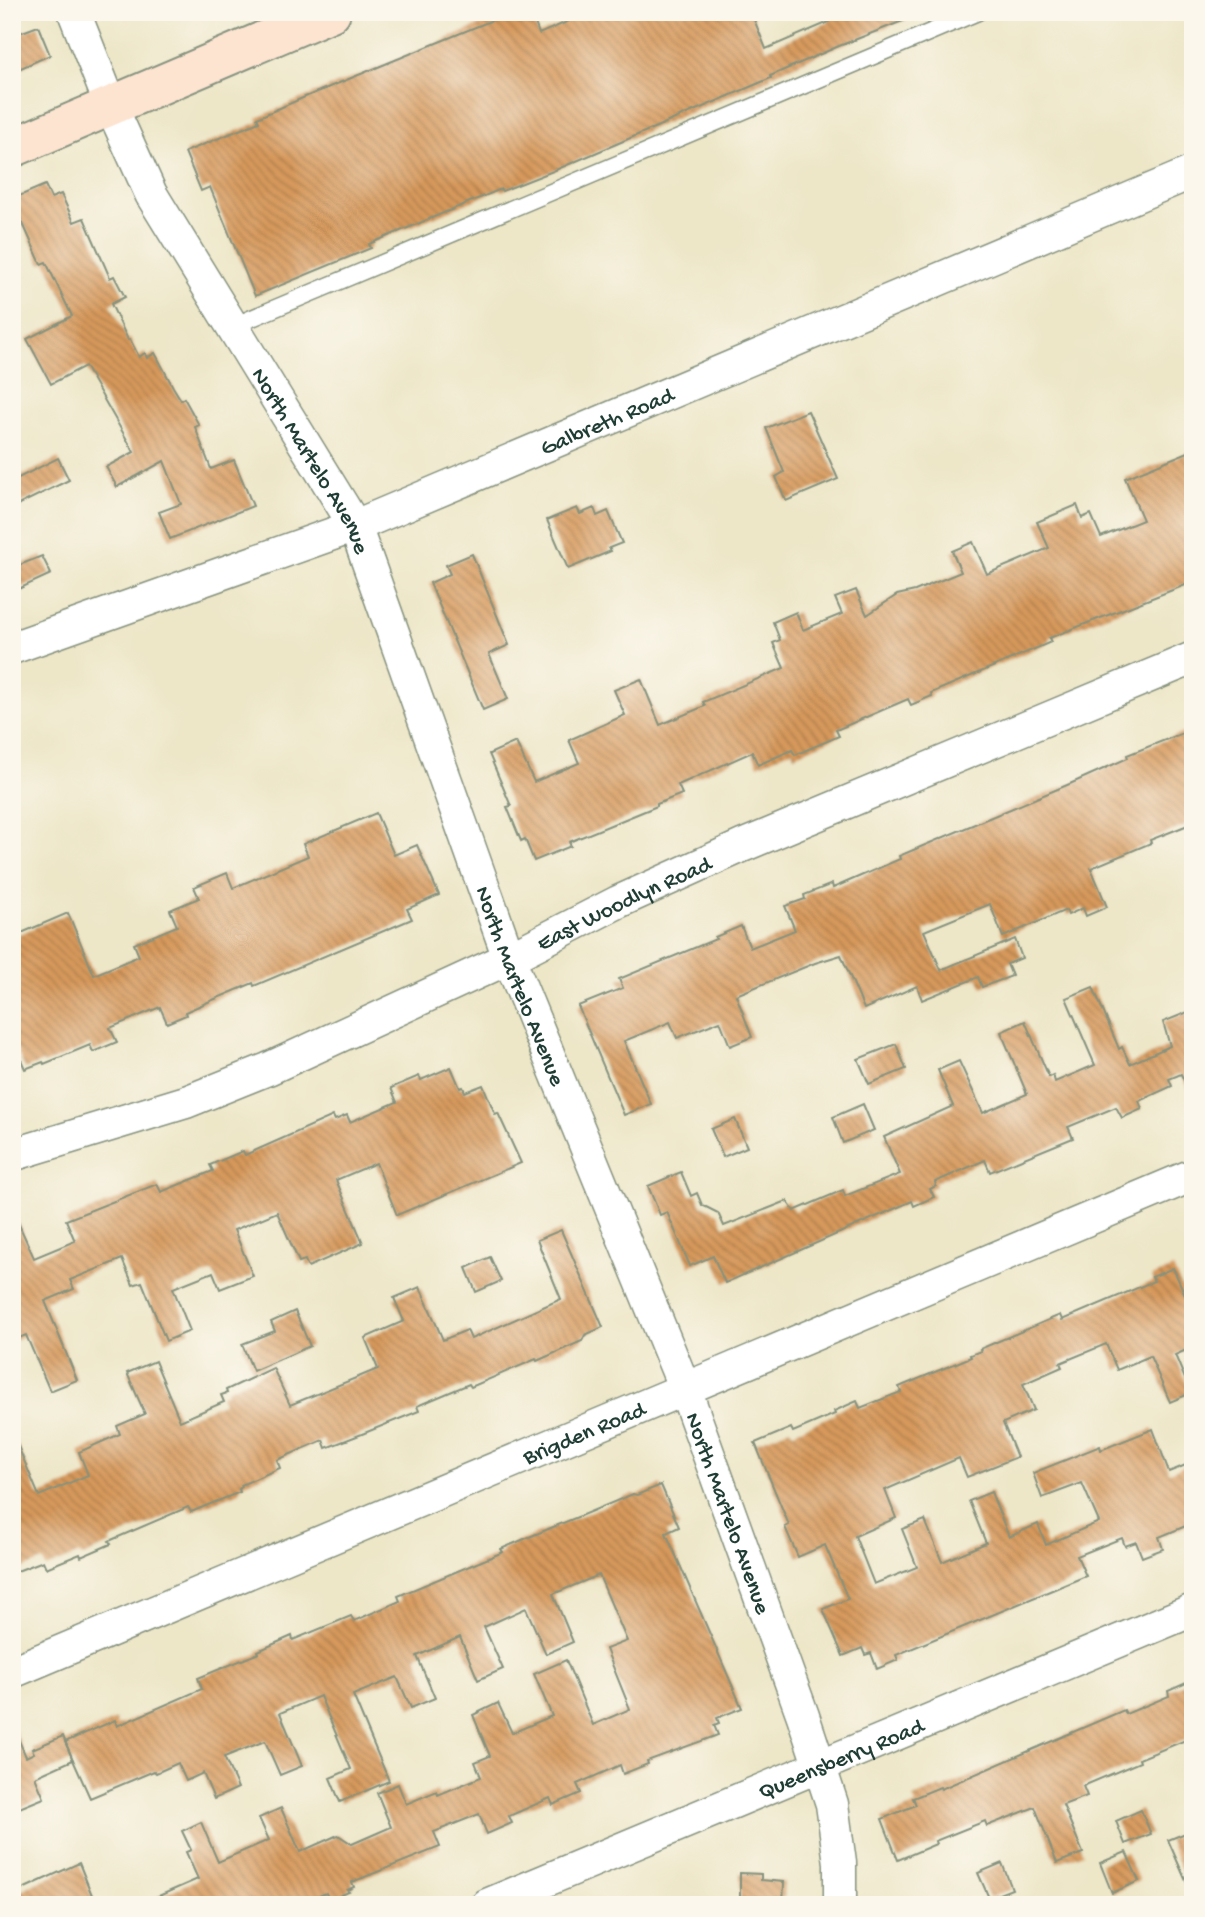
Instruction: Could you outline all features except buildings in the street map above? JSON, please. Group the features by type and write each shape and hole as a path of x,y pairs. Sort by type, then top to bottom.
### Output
{"main road":[{"path":"12,148 331,12"}],"street":[{"name":"North Martelo Avenue","path":"74,12 111,106 151,194 355,526 509,958 685,1389 820,1767 832,1804 840,1863 840,1905"},
{"name":"Galbreth Road","path":"12,648 355,526 1193,172"},
{"name":"East Woodlyn Road","path":"12,1155 186,1102 256,1074 509,958 618,902 743,846 1193,658"},
{"name":"Brigden Road","path":"12,1672 1193,1175"},
{"name":"Queensberry Road","path":"487,1905 1193,1610"}],"lane":[{"path":"233,326 978,12"}]}
